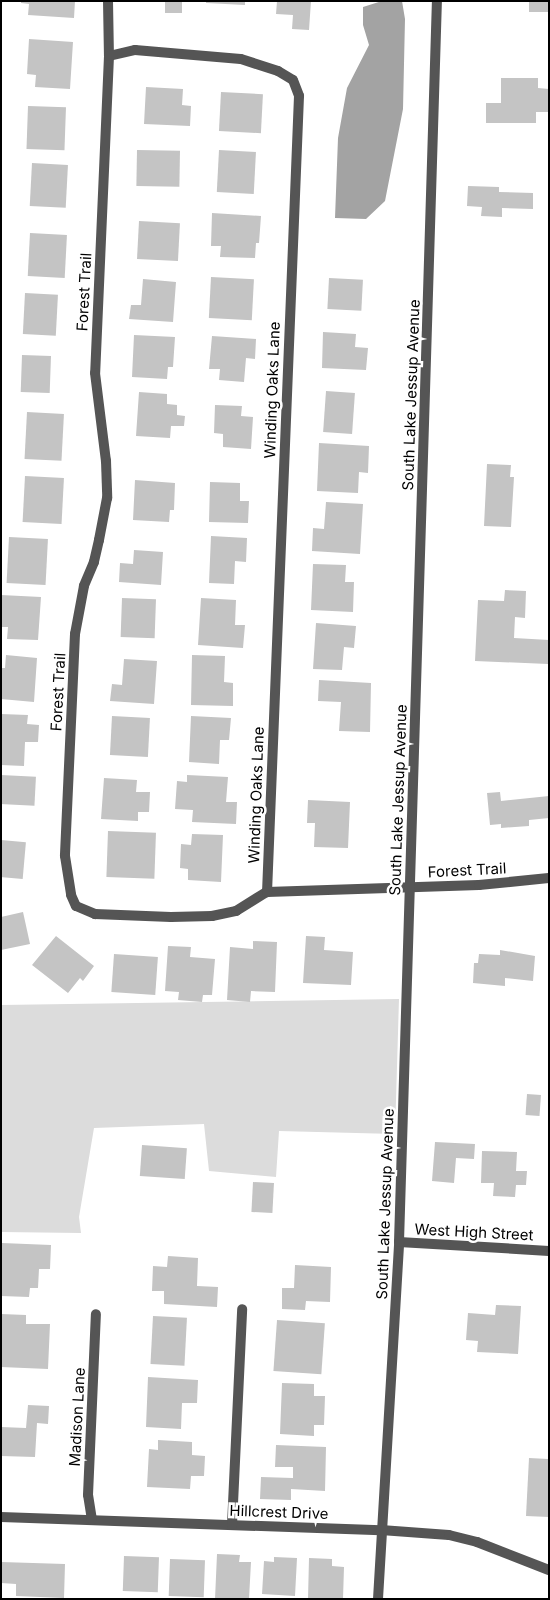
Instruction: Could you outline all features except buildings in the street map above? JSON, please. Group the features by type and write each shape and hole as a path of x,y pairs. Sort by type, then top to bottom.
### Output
{"street":[{"name":"Forest Trail","path":"108,1 109,56 95,372 106,461 107,498 94,562 84,586 75,634 65,856 71,895 76,906 95,914 171,918 212,916 236,911 268,892 525,882 549,878"},
{"name":"South Lake Jessup Avenue","path":"378,1599 399,1242 437,1"},
{"name":"Winding Oaks Lane","path":"109,56 135,50 241,59 278,71 293,80 299,96 268,892"},
{"name":"West High Street","path":"399,1242 549,1251"},
{"path":"232,1525 242,1309"},
{"name":"Madison Lane","path":"92,1520 88,1495 96,1314"},
{"name":"Hillcrest Drive","path":"1,1517 381,1530 449,1536 477,1542 549,1570"}],"shaded area":[{"path":"382,1 402,1 405,19 403,109 385,201 366,219 335,218 338,138 347,88 369,45 363,25 363,7"},
{"path":"399,999 395,1134 279,1131 276,1177 209,1171 204,1124 94,1128 79,1217 81,1233 1,1232 1,1005"}]}
